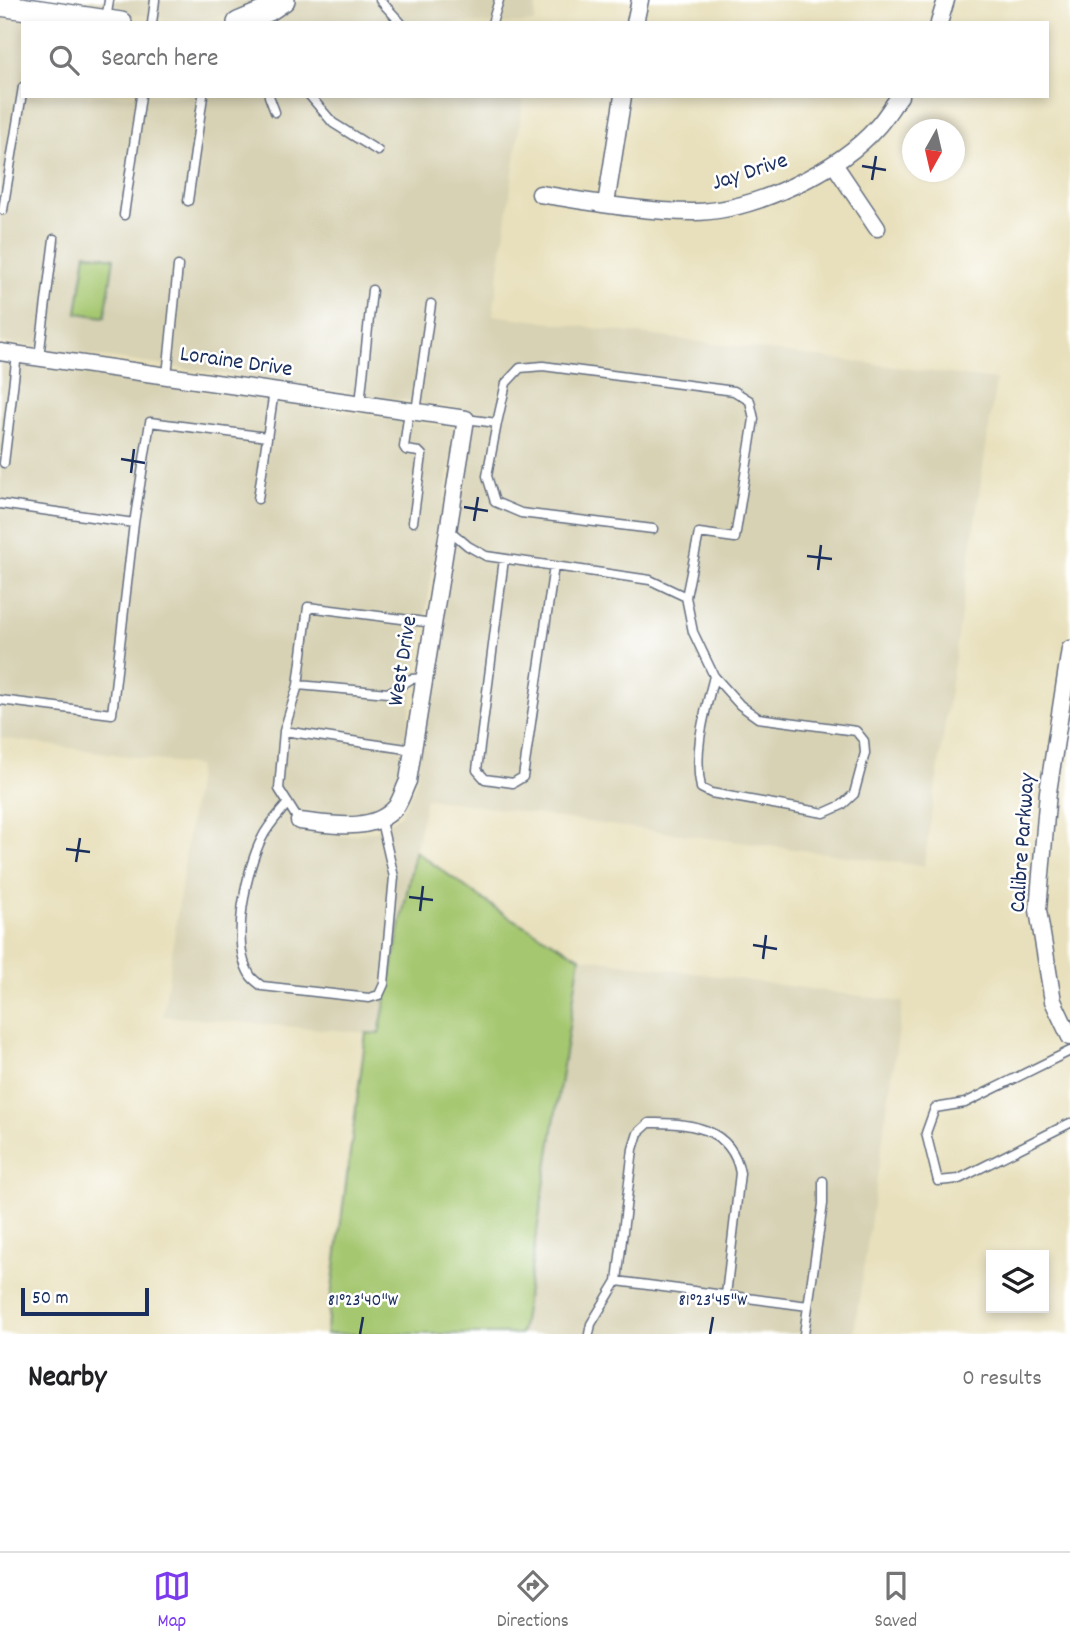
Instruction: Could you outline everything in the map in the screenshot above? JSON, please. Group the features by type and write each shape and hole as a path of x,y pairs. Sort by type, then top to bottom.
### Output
{"street":[{"path":"635,21 640,0"},
{"path":"940,21 946,0"},
{"path":"0,5 34,16 112,15"},
{"path":"244,21 276,11"},
{"path":"606,204 623,98"},
{"name":"Jay Drive","path":"540,194 650,211 696,212 737,207 787,190 834,164 876,128 898,98"},
{"path":"834,164 877,228"},
{"name":"Loraine Drive","path":"0,352 466,419"},
{"name":"West Drive","path":"380,817 396,807 408,781 466,419"},
{"name":"Calibre Parkway","path":"1070,649 1048,792 1038,910 1053,1001 1070,1037"},
{"path":"299,821 346,826 373,822 380,817"}],"lane":[{"path":"152,21 155,0"},
{"path":"380,0 399,21"},
{"path":"493,21 499,0"},
{"path":"3,210 21,98"},
{"path":"124,215 141,98"},
{"path":"188,201 203,98"},
{"path":"270,98 275,112"},
{"path":"312,98 333,123 378,151"},
{"path":"39,358 54,239"},
{"path":"167,376 178,266"},
{"path":"360,404 372,290"},
{"path":"412,522 422,455 404,447 413,411 431,304"},
{"path":"4,463 17,354"},
{"path":"653,529 521,513 495,502 486,477 506,383 520,368 543,366 734,391 750,401 754,419 735,538 699,533 686,597 693,632 714,676 740,705 758,718 856,731 864,741 865,753 854,794 842,805 824,813 711,793 701,788 697,767 701,729 714,676"},
{"path":"258,499 274,391"},
{"path":"466,419 497,423"},
{"path":"0,700 112,714 134,523 150,422 267,437"},
{"path":"0,504 134,523"},
{"path":"449,529 468,546 486,556 650,580 686,597"},
{"path":"504,559 477,770 485,779 494,781 513,783 523,777 554,566"},
{"path":"299,821 279,789 284,731 298,685 308,607 433,623"},
{"path":"298,685 388,693 411,679 424,678"},
{"path":"284,731 413,750"},
{"path":"288,803 262,836 252,860 243,899 241,935 244,962 250,977 262,986 369,998 379,995 384,984 394,877 380,817"},
{"path":"1070,1051 965,1103 935,1108 926,1133 938,1181 960,1179 1070,1123"},
{"path":"589,1334 591,1324 617,1281 633,1149 638,1133 649,1123 671,1122 710,1131 725,1142 738,1159 740,1172 726,1295"},
{"path":"804,1334 823,1204 823,1181"},
{"path":"617,1281 808,1306"}],"shaded area":[{"path":"35,0 267,0 238,13 197,20 153,17"},
{"path":"300,0 537,0 534,21 267,21"},
{"path":"0,15 40,21 21,21 21,98 524,98 493,315 996,380 924,866 426,798 379,1034 163,1016 198,766 0,738 0,362 456,428 399,778 389,800 370,812 346,816 291,810 289,830 344,836 377,830 400,815 415,785 477,411 0,342"},
{"path":"580,957 903,1002 854,1334 521,1334"}],"green space":[{"path":"86,253 114,258 105,317 77,313"},
{"path":"415,851 502,913 580,957 521,1334 326,1334 366,1033 379,1034"}]}
